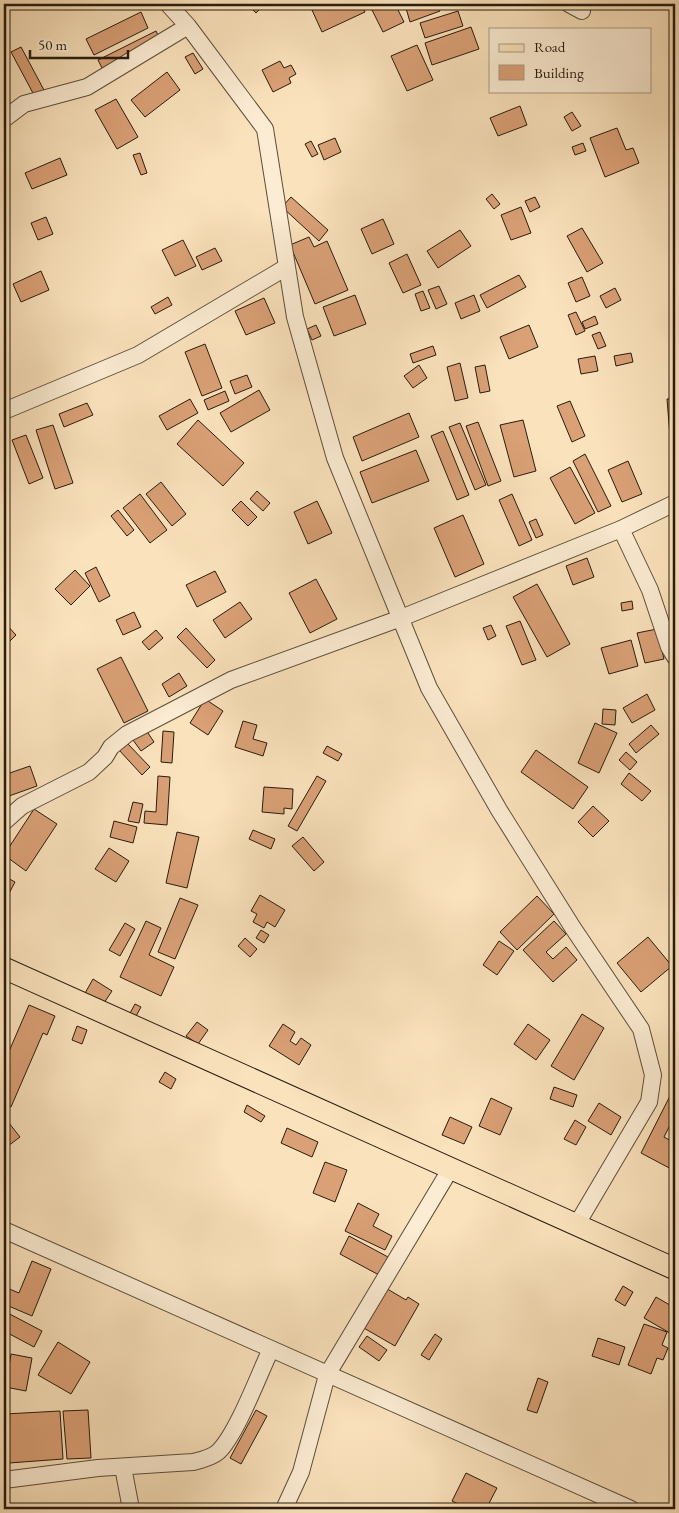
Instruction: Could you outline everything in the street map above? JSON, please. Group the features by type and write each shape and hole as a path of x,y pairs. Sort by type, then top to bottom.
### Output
{"main road":[{"path":"4,968 675,1269"}],"street":[{"path":"168,4 188,26 265,129 285,268 295,317 335,458 429,688 499,810 573,928 641,1029 653,1075 648,1102 577,1224"},
{"path":"4,119 24,104 87,88 188,26"},
{"path":"4,411 138,355 285,268"},
{"path":"4,822 22,806 89,772 105,757 111,747 127,734 222,684 401,618 621,529 675,503"},
{"path":"621,529 650,590 668,647 675,657"},
{"path":"284,1509 301,1472 326,1374 451,1168"},
{"path":"4,1230 631,1509"},
{"path":"4,1480 123,1467 193,1462 218,1452 235,1426 271,1349"},
{"path":"123,1467 131,1509"}],"building":[{"path":"247,4 265,4 256,13"},
{"path":"325,4 361,4 365,12 322,32 312,10"},
{"path":"369,4 395,4 404,22 383,32"},
{"path":"417,4 437,4 440,11 410,22 406,8"},
{"path":"458,11 463,26 425,38 420,23"},
{"path":"141,12 148,28 94,55 86,39"},
{"path":"471,27 479,49 432,65 425,43"},
{"path":"156,31 160,39 102,68 98,60"},
{"path":"417,45 433,80 407,91 391,56"},
{"path":"21,47 44,90 34,95 11,52"},
{"path":"193,53 203,69 195,74 185,57"},
{"path":"280,61 284,68 291,65 296,74 289,78 291,83 273,92 262,70"},
{"path":"167,72 180,90 145,117 131,100"},
{"path":"116,99 138,137 117,149 95,110"},
{"path":"520,106 527,125 498,136 490,118"},
{"path":"572,112 581,126 572,131 564,117"},
{"path":"617,128 626,150 633,148 639,163 605,177 590,138"},
{"path":"335,138 341,152 324,160 318,145"},
{"path":"311,141 318,154 312,157 305,144"},
{"path":"583,143 586,151 575,155 572,147"},
{"path":"140,153 147,173 141,175 133,155"},
{"path":"60,158 67,175 32,189 25,173"},
{"path":"492,194 500,204 494,209 486,199"},
{"path":"291,197 328,230 319,241 282,207"},
{"path":"535,197 540,207 530,212 525,201"},
{"path":"521,207 531,233 511,240 501,215"},
{"path":"46,217 53,234 38,240 31,223"},
{"path":"383,219 394,244 372,254 361,229"},
{"path":"582,228 603,263 587,272 567,236"},
{"path":"460,230 471,246 438,268 427,251"},
{"path":"309,237 314,247 327,241 348,290 315,304 290,245"},
{"path":"183,240 196,266 175,276 162,250"},
{"path":"215,248 222,261 202,270 196,257"},
{"path":"407,254 421,285 403,293 389,263"},
{"path":"41,271 49,290 21,302 13,284"},
{"path":"519,275 526,287 487,308 480,295"},
{"path":"582,277 590,296 576,302 568,283"},
{"path":"439,286 447,304 436,309 428,290"},
{"path":"615,288 621,300 606,308 600,296"},
{"path":"423,291 430,308 421,311 415,294"},
{"path":"355,295 366,324 334,336 323,307"},
{"path":"474,295 480,311 461,319 455,303"},
{"path":"168,297 172,305 155,314 151,307"},
{"path":"264,298 275,323 246,335 235,311"},
{"path":"576,312 585,331 576,335 568,315"},
{"path":"595,316 598,324 585,329 582,322"},
{"path":"316,325 321,336 312,340 307,329"},
{"path":"529,325 538,347 509,359 500,337"},
{"path":"600,332 606,346 598,349 592,335"},
{"path":"205,344 222,388 202,396 185,352"},
{"path":"433,346 436,355 413,363 410,354"},
{"path":"631,353 633,362 616,366 614,356"},
{"path":"595,356 598,371 581,374 578,359"},
{"path":"460,363 468,398 455,401 447,367"},
{"path":"419,365 427,378 413,388 404,376"},
{"path":"485,365 490,391 480,393 475,367"},
{"path":"247,375 252,387 235,394 230,381"},
{"path":"259,390 270,410 231,432 220,413"},
{"path":"225,391 229,401 208,410 204,400"},
{"path":"675,398 675,435 670,436 667,399"},
{"path":"190,399 198,413 167,430 159,416"},
{"path":"570,401 585,436 572,442 557,406"},
{"path":"87,403 93,415 64,427 59,414"},
{"path":"409,413 419,437 362,461 353,437"},
{"path":"198,420 244,463 223,486 177,444"},
{"path":"523,420 536,471 514,477 500,425"},
{"path":"478,422 501,481 488,486 466,426"},
{"path":"460,423 486,485 475,490 449,427"},
{"path":"53,425 73,483 55,489 36,430"},
{"path":"443,431 469,495 457,500 431,436"},
{"path":"26,435 43,478 29,484 12,440"},
{"path":"416,450 429,481 372,503 360,472"},
{"path":"585,454 611,506 598,512 573,461"},
{"path":"628,461 642,494 622,502 608,470"},
{"path":"570,467 595,513 575,524 550,478"},
{"path":"161,482 186,514 172,526 146,494"},
{"path":"257,491 270,503 263,511 250,499"},
{"path":"140,494 167,530 150,543 123,508"},
{"path":"512,494 532,540 519,546 499,500"},
{"path":"241,501 257,517 248,526 232,510"},
{"path":"317,501 332,533 308,544 294,512"},
{"path":"118,510 134,530 127,536 111,516"},
{"path":"463,515 484,564 455,577 434,528"},
{"path":"536,519 543,535 536,538 529,522"},
{"path":"587,558 594,577 573,585 566,566"},
{"path":"96,567 110,596 99,602 85,573"},
{"path":"75,570 90,586 71,605 55,589"},
{"path":"215,571 226,592 197,607 186,585"},
{"path":"316,579 337,619 310,633 289,593"},
{"path":"537,584 570,644 547,657 513,597"},
{"path":"632,601 633,609 622,611 621,603"},
{"path":"240,602 252,619 225,638 213,620"},
{"path":"134,612 141,627 123,635 116,620"},
{"path":"520,621 536,660 522,665 506,626"},
{"path":"4,622 16,635 4,647"},
{"path":"491,625 496,636 488,640 483,628"},
{"path":"186,628 215,660 207,668 177,637"},
{"path":"657,629 664,659 645,663 637,633"},
{"path":"156,630 163,638 149,650 142,642"},
{"path":"631,640 638,666 609,674 601,648"},
{"path":"121,657 148,711 124,723 97,669"},
{"path":"179,673 187,686 169,697 162,684"},
{"path":"647,694 655,710 632,723 623,708"},
{"path":"205,699 223,711 208,735 190,723"},
{"path":"603,709 616,710 615,725 602,724"},
{"path":"243,721 257,725 253,739 267,743 263,756 235,747"},
{"path":"595,723 617,733 599,773 578,763"},
{"path":"651,725 659,734 636,753 629,744"},
{"path":"146,730 154,742 141,751 133,740"},
{"path":"163,731 174,732 172,763 161,762"},
{"path":"127,743 150,767 142,775 119,750"},
{"path":"327,746 342,754 338,761 323,753"},
{"path":"536,750 588,787 573,809 521,772"},
{"path":"626,752 637,762 630,770 619,760"},
{"path":"30,766 37,786 9,796 4,775"},
{"path":"629,773 651,791 642,801 621,784"},
{"path":"158,776 170,777 167,825 144,823 145,811 156,812"},
{"path":"317,776 326,781 297,831 288,826"},
{"path":"264,787 293,789 292,809 284,808 284,814 262,812"},
{"path":"133,802 143,804 139,823 128,821"},
{"path":"593,806 609,821 593,837 578,822"},
{"path":"34,809 57,824 26,871 4,855"},
{"path":"114,821 137,827 133,843 110,837"},
{"path":"253,830 275,839 271,849 249,839"},
{"path":"177,832 199,837 187,888 166,883"},
{"path":"303,837 324,862 314,871 292,846"},
{"path":"109,848 129,861 116,882 95,869"},
{"path":"4,876 15,882 4,903"},
{"path":"260,895 285,910 275,927 267,922 264,928 253,922 257,914 251,911"},
{"path":"537,896 554,914 517,950 500,932"},
{"path":"180,898 198,905 175,959 158,952"},
{"path":"146,921 161,928 149,955 174,967 161,996 120,977"},
{"path":"554,921 566,934 546,952 553,959 566,947 577,960 553,982 523,950"},
{"path":"125,923 135,929 120,956 109,950"},
{"path":"261,930 269,935 264,943 256,938"},
{"path":"648,937 672,966 641,992 617,963"},
{"path":"245,938 257,949 250,957 238,946"},
{"path":"499,941 514,951 497,975 483,965"},
{"path":"93,979 112,991 102,1006 84,995"},
{"path":"135,1004 141,1007 135,1018 129,1015"},
{"path":"29,1005 55,1016 47,1035 43,1033 11,1107 4,1104 4,1063"},
{"path":"582,1014 604,1028 574,1080 551,1066"},
{"path":"197,1022 208,1030 198,1044 186,1036"},
{"path":"283,1024 295,1032 290,1041 296,1045 301,1038 311,1045 299,1065 269,1046"},
{"path":"528,1024 550,1040 536,1060 514,1044"},
{"path":"77,1026 87,1030 82,1044 72,1040"},
{"path":"165,1072 176,1079 171,1089 159,1082"},
{"path":"554,1087 577,1095 573,1107 550,1099"},
{"path":"670,1096 675,1099 675,1115 664,1137 675,1143 675,1171 641,1153"},
{"path":"491,1098 512,1108 500,1135 479,1126"},
{"path":"599,1103 621,1117 611,1135 588,1121"},
{"path":"247,1105 265,1116 261,1122 244,1112"},
{"path":"450,1117 472,1127 464,1144 442,1135"},
{"path":"5,1118 20,1137 8,1146 4,1140"},
{"path":"575,1120 586,1127 576,1145 564,1139"},
{"path":"287,1128 318,1142 312,1157 281,1143"},
{"path":"325,1162 347,1170 335,1202 313,1193"},
{"path":"358,1203 379,1214 373,1226 392,1236 385,1250 345,1231"},
{"path":"349,1236 388,1257 379,1275 340,1254"},
{"path":"32,1261 51,1269 32,1316 4,1304 4,1295 7,1288 19,1293"},
{"path":"623,1286 633,1292 625,1306 615,1300"},
{"path":"384,1287 406,1300 408,1297 419,1304 395,1346 362,1327"},
{"path":"656,1297 675,1308 675,1336 644,1318"},
{"path":"4,1311 42,1331 34,1347 4,1331"},
{"path":"644,1324 667,1332 662,1345 668,1348 663,1360 657,1358 651,1374 628,1365"},
{"path":"435,1334 442,1339 429,1360 421,1355"},
{"path":"367,1336 387,1350 379,1361 359,1347"},
{"path":"598,1338 625,1347 619,1365 592,1356"},
{"path":"58,1342 90,1362 71,1394 38,1375"},
{"path":"11,1354 32,1358 26,1391 5,1387 7,1378 4,1377 4,1365 9,1366"},
{"path":"538,1378 548,1382 537,1413 527,1410"},
{"path":"88,1410 91,1458 67,1459 63,1411"},
{"path":"256,1410 267,1416 241,1464 230,1458"},
{"path":"60,1411 63,1459 9,1463 5,1414"},
{"path":"466,1473 497,1488 486,1509 469,1509 452,1501"}]}
